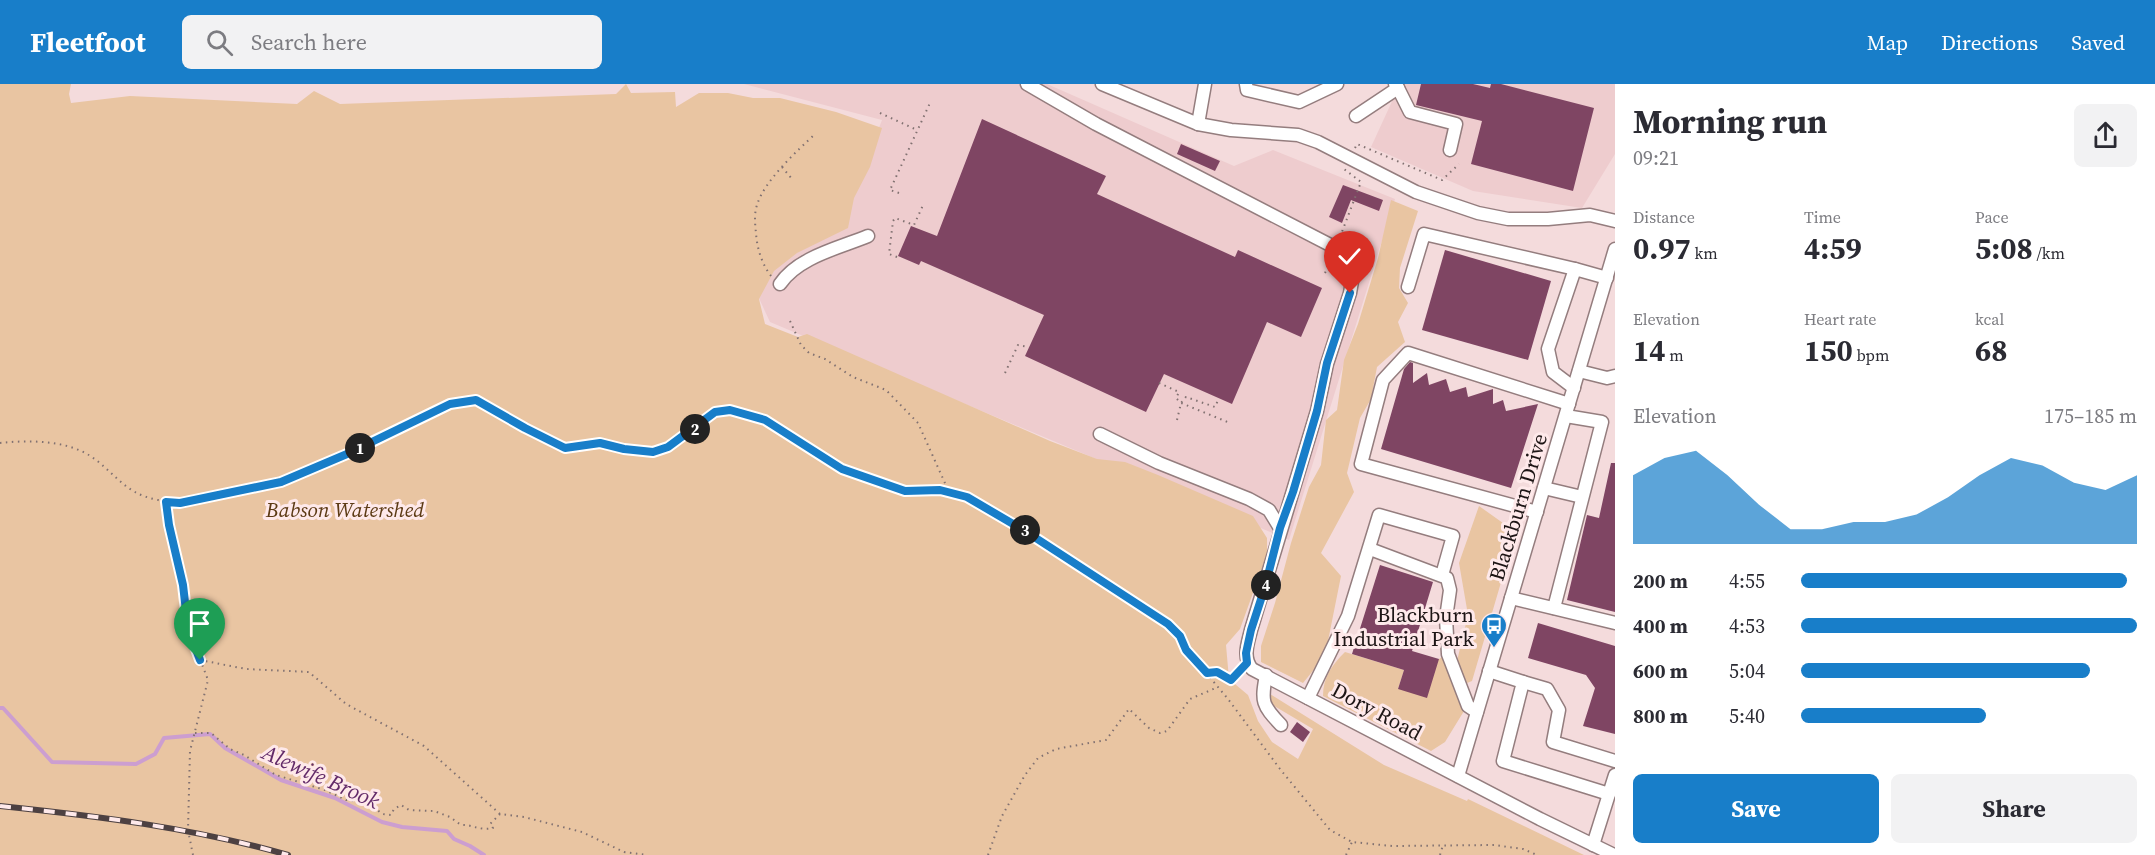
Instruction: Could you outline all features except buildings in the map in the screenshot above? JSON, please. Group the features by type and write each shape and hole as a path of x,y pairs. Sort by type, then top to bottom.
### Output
{"street":[{"path":"1028,84 1096,124 1336,248 1355,264 1350,293 1327,363 1317,411 1251,630 1246,653 1247,663"},
{"path":"1102,84 1198,124 1231,130 1298,135 1318,142 1416,192 1478,213 1508,219 1548,219 1590,215 1615,221"},
{"path":"1198,124 1205,84"},
{"path":"1246,84 1247,90 1299,102 1337,84"},
{"path":"1356,116 1397,86 1410,112 1456,124 1450,150"},
{"path":"1408,287 1424,234 1607,278"},
{"path":"780,284 785,276 803,263 868,236"},
{"name":"Blackburn Drive","path":"1458,776 1614,256"},
{"path":"1574,388 1553,372 1548,349 1575,269"},
{"path":"1537,513 1361,464 1383,380 1408,352 1602,422 1554,608"},
{"path":"1579,371 1607,378 1615,376"},
{"path":"1100,434 1158,464 1250,499 1269,510 1280,528"},
{"path":"1544,488 1582,497"},
{"path":"1308,698 1348,616 1379,515 1453,536 1442,575"},
{"path":"1370,549 1447,578 1450,590 1446,618 1448,654 1468,706 1477,712"},
{"path":"1511,598 1615,623"},
{"name":"Dory Road","path":"1247,663 1252,669 1614,855"},
{"path":"1490,671 1547,689 1559,710 1553,742 1615,761"},
{"path":"1266,675 1262,698 1266,708 1281,725"},
{"path":"1523,682 1503,760 1609,794"},
{"path":"1593,845 1615,775"}],"path":[{"path":"899,193 890,190 930,103"},
{"path":"880,113 917,129"},
{"path":"780,284 770,275 764,264 756,239 757,203 791,156 815,134"},
{"path":"1325,273 1361,182 1344,170 1357,144 1442,180 1459,164"},
{"path":"782,167 792,179"},
{"path":"897,257 890,254 893,221 895,218 914,225 924,203"},
{"path":"790,321 801,345 809,353 825,359 854,377 886,390 918,423 950,492"},
{"path":"1005,374 1018,345 1029,347"},
{"path":"1159,383 1179,392 1176,398 1181,403 1230,423"},
{"path":"1176,420 1181,403 1186,397 1215,407 1219,398"},
{"path":"0,443 35,441 64,445 87,454 135,493 166,502 180,503 281,482 347,454 450,404 476,400 565,448 600,443 624,449 653,452 668,447 715,412 730,410 765,420 842,469 905,491 940,490 967,497 1025,531 1168,624 1180,636 1186,650 1207,673 1330,830 1352,842 1392,846 1494,845 1522,849 1537,855"},
{"path":"166,502 183,585 188,628 208,680 190,751 188,830 193,855"},
{"path":"200,660 246,669 309,672 346,704 424,746 500,814 524,817 582,832 624,852 647,855"},
{"path":"1207,673 1217,672 1231,680 1247,663"},
{"path":"988,855 1002,816 1025,775 1038,758 1056,749 1106,740 1129,709 1149,728 1160,733 1167,731 1190,699 1218,687"},
{"path":"194,734 211,733 230,749 276,775 325,790 346,800 368,802 382,814 391,815 394,809 401,805 409,810 434,811 476,830 493,828 490,824 500,814"},
{"path":"1346,855 1352,842"},
{"path":"1440,855 1443,845"}],"shaded area":[{"path":"744,84 1047,84 1234,166 1273,150 1395,199 1289,540 770,322 750,279 839,229 882,120"},
{"path":"1400,84 1615,84 1615,154 1582,208 1473,191 1371,147"}],"green space":[{"name":"Babson Watershed","path":"0,84 71,84 69,94 71,103 130,96 297,104 314,91 340,104 616,94 626,84 631,93 675,92 676,107 699,93 780,98 836,112 882,128 870,167 854,198 848,228 797,253 774,271 759,299 765,324 798,337 807,334 1050,441 1097,459 1125,462 1253,516 1267,538 1267,554 1240,629 1226,645 1229,679 1248,695 1258,721 1272,742 1298,759 1313,729 1269,703 1270,694 1384,765 1467,801 1468,799 1584,855 0,855"},
{"path":"1391,200 1418,211 1400,268 1399,288 1408,303 1398,322 1405,342 1377,367 1371,399 1360,418 1347,473 1354,492 1321,553 1341,576 1325,656 1303,683 1261,662 1261,646 1309,487 1321,465 1326,420 1337,410 1344,360 1358,324 1378,258"},
{"path":"1479,506 1510,528 1512,545 1472,681 1467,683 1457,661 1468,615 1459,563"},
{"path":"1345,652 1404,670 1398,689 1442,657 1464,711 1445,742 1431,751 1323,696 1329,672"}],"waterway":[{"name":"Alewife Brook","path":"0,708 3,708 52,762 136,764 155,754 164,738 210,734 225,748 281,780 335,798 382,822 402,827 447,831 454,839 484,855"}],"railway":[{"path":"0,806 181,830 288,855"}],"place":[{"name":"Blackburn Industrial Park","path":"1494,649"}],"route":[{"path":"200,660 188,628 183,585 166,502 180,503 281,482 404,428 450,404 476,400 565,448 600,443 624,449 653,452 668,447 715,412 730,410 765,420 842,469 905,491 940,490 967,497 1025,531 1168,624 1180,636 1186,650 1207,673 1217,672 1231,680 1247,663 1246,653 1251,630 1317,411 1327,363 1350,293"}]}
